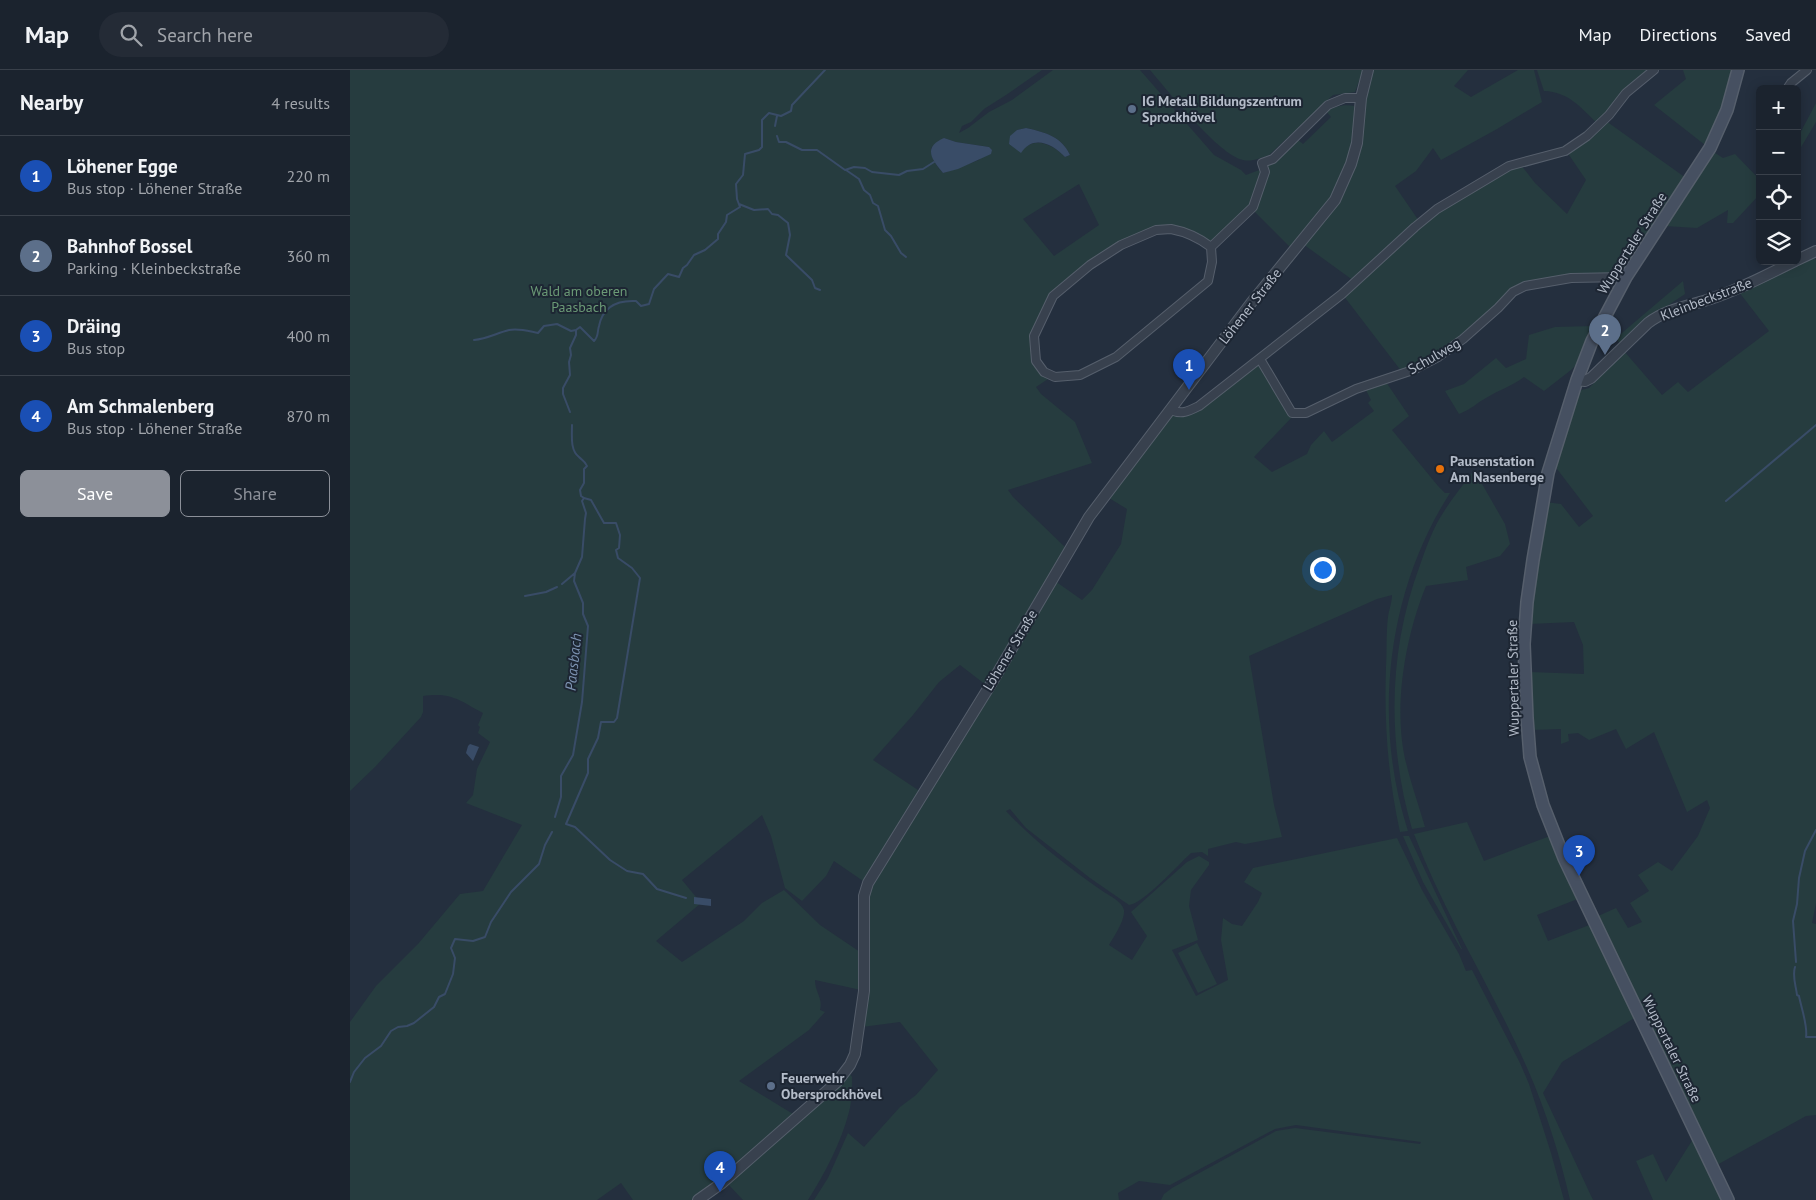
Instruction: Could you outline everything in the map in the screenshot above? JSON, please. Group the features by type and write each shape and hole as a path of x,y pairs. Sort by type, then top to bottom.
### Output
{"main road":[{"name":"Wuppertaler Straße","path":"1728,1200 1564,858 1543,805 1530,757 1524,644 1527,602 1548,473 1577,380 1592,340 1626,277 1710,148 1727,110 1738,70"}],"street":[{"name":"Löhener Straße","path":"698,1200 722,1184 837,1082 850,1065 856,1044 864,991 864,896 868,884 994,678 1089,517 1251,302 1335,200 1344,184 1355,150 1361,98 1368,70"},
{"path":"1170,410 1185,413 1199,406 1342,294 1416,226 1437,210 1509,166 1565,151 1587,136 1609,114 1626,93 1654,70"},
{"path":"1790,85 1807,70"},
{"path":"1211,247 1253,207 1265,172 1262,163 1274,158 1328,104 1345,98 1361,98"},
{"path":"1172,229 1187,232 1211,247 1212,262 1208,281 1116,357 1080,375 1055,377 1044,372 1036,361 1034,336 1053,296 1090,265 1121,245 1156,230 1172,229"},
{"name":"Kleinbeckstraße","path":"1801,259 1816,252"},
{"name":"Kleinbeckstraße","path":"1577,380 1585,381 1591,378 1657,316 1728,293 1788,265"},
{"name":"Schulweg","path":"1260,359 1292,413 1306,413 1356,389 1413,370 1438,357 1463,339 1513,292 1525,286 1571,278 1626,277"}],"green space":[{"name":"Wald am oberen Paasbach","path":"350,70 1042,70 984,109 971,122 962,126 959,133 989,112 1012,100 1053,70 1140,70 1214,155 1241,170 1246,175 1267,167 1297,139 1303,144 1331,117 1326,111 1339,106 1354,106 1356,110 1352,143 1345,169 1335,194 1291,248 1249,206 1211,242 1191,230 1165,227 1113,246 1086,264 1062,284 1044,304 1030,336 1032,361 1037,369 1048,379 1036,387 1041,394 1075,422 1092,463 1008,490 1066,548 986,685 960,665 939,682 873,760 921,792 866,883 834,861 826,876 802,901 785,888 771,836 762,815 682,880 701,903 656,941 682,962 744,921 762,903 784,890 820,925 863,954 861,990 815,980 821,1006 820,1010 825,1012 809,1030 739,1081 793,1114 750,1154 694,1200 633,1200 621,1183 597,1200 350,1200 350,1022 376,986 418,944 460,894 483,891 522,825 466,803 473,795 477,769 490,742 478,733 480,727 478,725 483,713 448,696 423,696 423,712 421,717 350,791","holes":["1026,128 1052,136 1067,149 1070,155 1065,157 1055,148 1043,143 1031,144 1021,152 1009,144 1017,130","944,138 956,142 989,147 979,160 943,173 934,161 931,148","1079,184 1099,225 1054,256 1023,219"]},
{"path":"1150,70 1363,70 1355,92 1333,95 1269,155 1243,160 1233,156 1208,135"},
{"path":"1370,70 1468,70 1454,86 1471,97 1518,70 1534,70 1542,102 1441,160 1433,148 1416,171 1395,186 1419,221 1354,281 1303,244 1347,186 1356,165 1362,137 1364,102"},
{"path":"1537,70 1651,70 1597,123 1574,101 1560,94 1544,91"},
{"path":"1683,70 1734,70 1724,106 1705,145 1654,105 1686,79"},
{"path":"1816,103 1816,122 1801,147 1801,131"},
{"path":"1606,121 1686,178 1622,275 1523,284 1437,356 1402,372 1343,295 1423,222 1508,168 1521,165 1535,183 1567,214 1586,180 1567,152"},
{"path":"1712,151 1723,158 1735,154 1756,176 1756,198 1733,223 1727,223 1728,210 1697,228 1664,226"},
{"path":"1813,257 1816,260 1816,903 1812,923 1816,924 1816,1115 1806,1116 1715,1166 1596,917 1616,908 1628,928 1642,922 1630,903 1649,891 1638,875 1658,862 1672,871 1698,836 1710,808 1707,800 1687,812 1654,732 1626,749 1616,729 1589,740 1578,733 1568,734 1569,741 1561,744 1561,729 1532,730 1530,672 1584,674 1583,645 1574,622 1529,624 1545,502 1561,504 1579,527 1593,516 1554,465 1578,391 1589,388 1624,351 1662,395 1678,382 1688,392 1769,331 1739,292 1796,265 1801,265 1801,263"},
{"path":"1683,281 1685,294 1655,314 1622,347 1616,338"},
{"path":"1594,326 1580,361 1544,391 1524,377 1459,414 1445,391 1464,384 1496,358 1506,368 1526,359 1529,335 1555,327"},
{"path":"1260,362 1293,416 1254,457 1272,472 1307,454 1311,445 1324,431 1332,442 1374,411 1368,403 1371,400 1365,388 1386,382 1409,416 1392,430 1438,486 1445,493 1450,493 1429,531 1412,572 1400,614 1392,657 1389,701 1391,745 1397,789 1408,831 1400,832 1392,791 1388,750 1386,709 1387,636 1392,595 1377,599 1249,656 1274,805 1282,837 1245,844 1236,842 1208,849 1208,856 1202,852 1191,853 1152,891 1129,905 1090,878 1026,828 1010,809 1006,811 1052,853 1121,904 1124,910 1123,919 1109,945 1132,960 1147,936 1131,912 1187,862 1199,856 1209,862 1209,865 1191,890 1189,906 1198,940 1172,950 1196,996 1228,980 1221,940 1223,918 1232,924 1242,926 1258,902 1262,893 1244,882 1253,868 1397,838 1422,890 1459,954 1466,971 1472,970 1520,1063 1529,1084 1564,1200 1161,1200 1164,1194 1172,1188 1276,1131 1295,1128 1420,1144 1421,1142 1296,1125 1275,1129 1170,1185 1139,1181 1118,1193 1119,1200 814,1200 828,1178 848,1133 864,1147 900,1107 916,1095 938,1070 900,1022 862,1027 867,899 870,885 1055,581 1082,600 1092,590 1121,544 1127,509 1109,498 1173,415 1178,415"},
{"path":"1474,470 1505,524 1510,544 1500,556 1466,567 1468,580 1426,586 1419,605 1404,668 1400,712 1404,754 1425,827 1412,829 1398,763 1395,730 1397,663 1402,630 1409,597 1433,532 1439,519"},
{"path":"1467,822 1484,861 1550,836 1580,898 1537,915 1548,941 1592,924 1636,1017 1562,1062 1543,1093 1593,1200 1570,1200 1552,1134 1528,1070 1500,1011 1454,924 1414,834"},
{"path":"1403,836 1409,836 1462,949 1423,882"},
{"path":"1197,943 1217,984 1198,993 1178,953"},
{"path":"848,1071 852,1077 852,1090 846,1124 832,1158 808,1200 743,1200 727,1183"},
{"path":"1693,1139 1721,1200 1653,1200 1636,1161 1653,1154 1666,1182"}],"water":[{"path":"1026,128 1052,136 1067,149 1070,155 1065,157 1055,148 1037,142 1026,147 1021,153 1009,144 1010,136 1017,130"},
{"path":"944,138 956,142 989,147 992,150 991,154 958,169 943,173 935,163 931,149 933,145"},
{"path":"470,744 479,747 473,761 466,753"},
{"path":"694,897 711,899 711,906 694,904"}],"waterway":[{"name":"Paasbach","path":"570,412 563,394 563,388 570,375 570,348 576,335 576,330 580,327 594,341 601,319 607,309 617,303 629,301 636,301 641,306 649,304 654,289 668,274 679,277 683,268 694,255 705,250 718,239 718,234 726,222 727,215 740,207 737,199 736,184 743,175 745,154 759,150 762,147 762,120 769,113 781,116 791,111 792,105 825,70"},
{"path":"775,126 777,116"},
{"path":"777,136 779,142 786,142 802,150 817,150 845,170 854,167 865,168 872,172 899,175 907,171 923,169 934,162"},
{"path":"846,170 859,179 873,203 878,206 885,230 906,257"},
{"path":"739,204 754,210 768,209 772,214 778,215 788,223 790,235 786,255 812,280 815,288 820,290"},
{"path":"474,340 513,329 538,333 544,326 557,324 571,331 576,330"},
{"name":"Paasbach","path":"555,817 561,797 561,776 573,755 582,702 588,626 583,614 583,603 574,581 575,573 582,557 586,513 582,501 584,498 581,496 580,490 584,483 584,469 587,466 574,451 572,425"},
{"path":"1726,501 1816,425"},
{"path":"584,498 591,500 604,523 616,523 620,535 619,548 616,550 618,558 632,568 640,578 617,718 614,722 601,722 598,738 588,759 588,773 566,824 575,827 610,860 627,871 643,874 657,889 686,898"},
{"path":"562,584 575,573"},
{"path":"525,596 546,592 557,587"},
{"path":"1796,962 1793,921 1797,904 1799,878 1805,851 1816,830"},
{"name":"Paasbach","path":"350,1082 354,1072 365,1058 381,1046 391,1031 414,1023 434,1007 439,997 445,994 453,974 455,958 451,948 455,939 473,941 485,937 491,922 511,892 539,864 545,845 552,832"},
{"path":"1795,967 1794,981 1805,1022 1806,1037 1816,1037"}],"place":[{"name":"IG Metall Bildungszentrum Sprockhövel","path":"1132,109"},
{"name":"Bahnhof Bossel","path":"1605,355"},
{"name":"Löhener Egge","path":"1189,390"},
{"name":"Pausenstation Am Nasenberge","path":"1440,469"},
{"name":"Dräing","path":"1579,876"},
{"name":"Feuerwehr Obersprockhövel","path":"771,1086"},
{"name":"Am Schmalenberg","path":"720,1192"}]}
